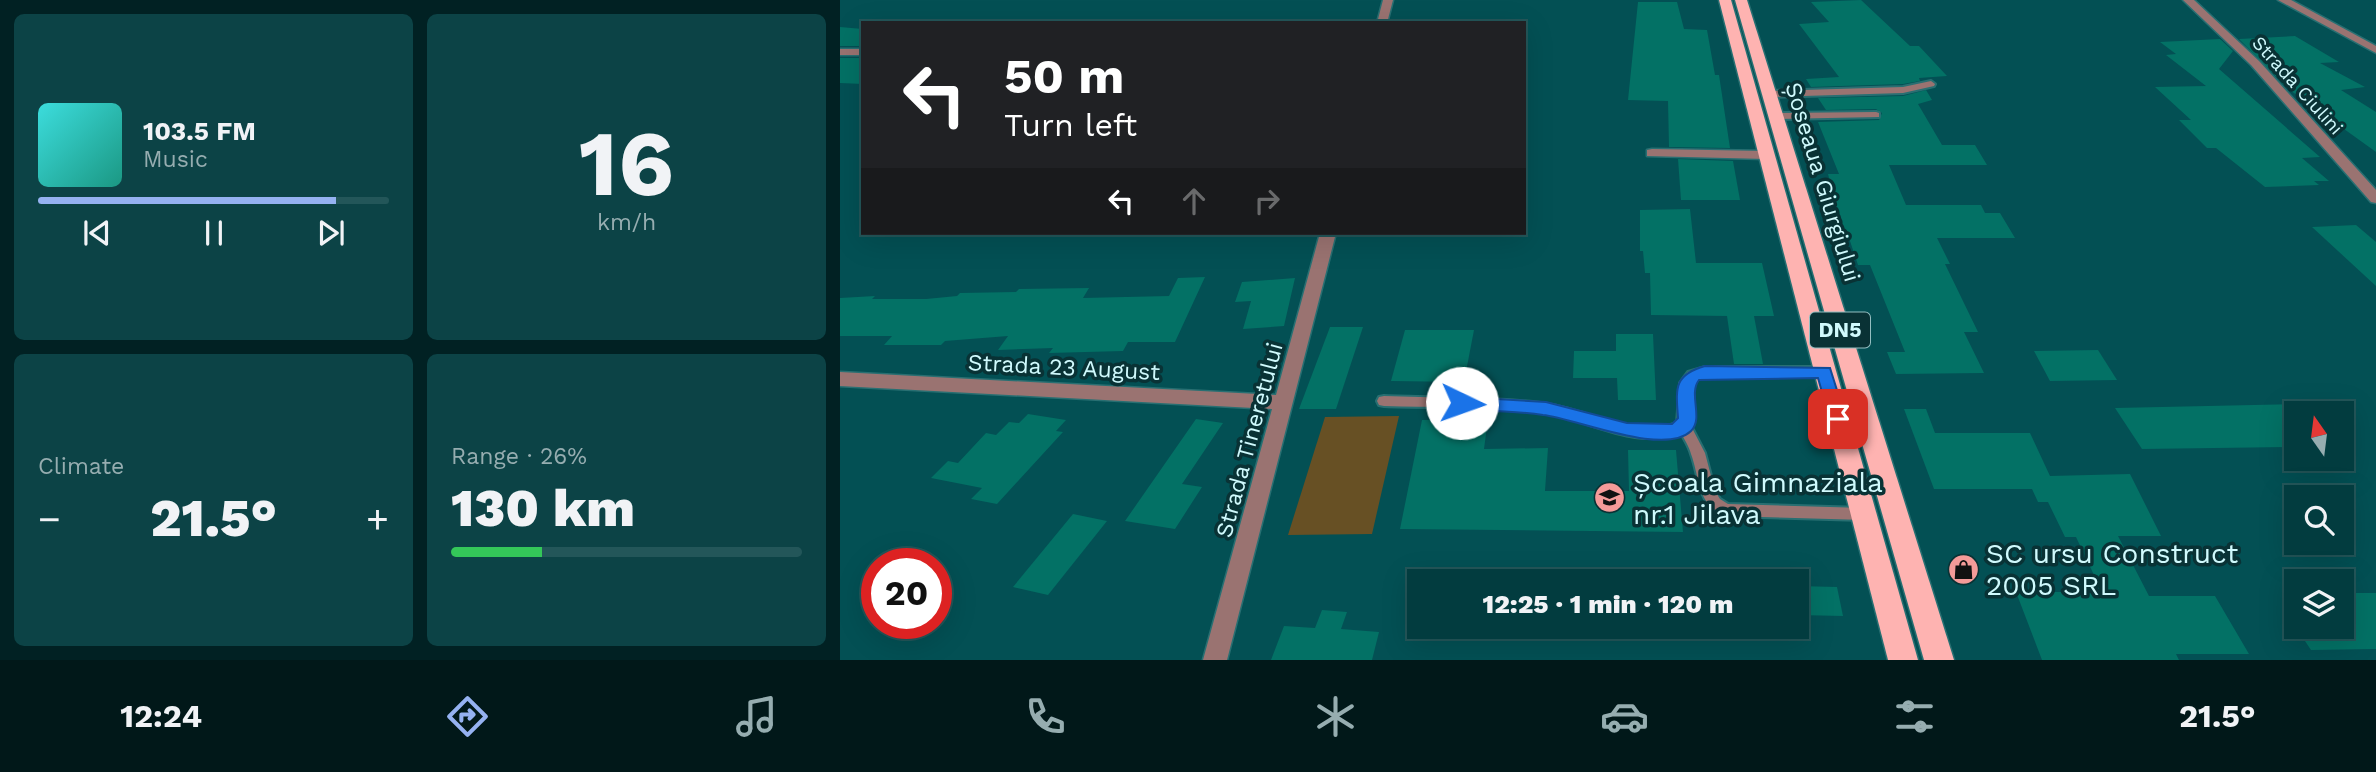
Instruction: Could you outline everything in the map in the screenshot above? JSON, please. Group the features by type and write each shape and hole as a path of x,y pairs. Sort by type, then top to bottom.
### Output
{"highway":[{"name":"Șoseaua Giurgiului","path":"1725,0 1903,660"},
{"name":"Șoseaua Giurgiului","path":"1741,0 1940,660"}],"street":[{"path":"1383,21 1388,0"},
{"name":"Strada Ciulini","path":"2188,0 2255,63 2376,198"},
{"path":"2283,0 2376,50"},
{"path":"840,52 861,52"},
{"path":"1652,153 1766,155"},
{"name":"Strada Tineretului","path":"1215,660 1327,235"},
{"name":"Strada 23 August","path":"840,379 1284,403"}],"lane":[{"path":"1769,94 1903,90 1931,83"},
{"path":"1776,116 1877,115"},
{"path":"1824,372 1705,372 1693,375 1687,383 1684,426 1698,453 1708,493 1715,503 1727,510 1864,514"},
{"path":"1384,401 1546,408 1615,428 1650,433 1674,431 1684,426"}],"shaded area":[{"path":"1399,416 1372,534 1288,535 1325,417"}],"building":[{"path":"1861,0 1910,46 1919,46 1947,76 1919,78 1920,81 1903,84 1811,87 1806,79 1839,77 1799,24 1829,22 1811,2"},
{"path":"1638,2 1677,2 1684,29 1707,30 1715,75 1719,75 1730,148 1669,147 1668,101 1628,100"},
{"path":"840,27 861,29 861,46 840,46"},
{"path":"2295,36 2339,62 2320,63 2365,87 2341,90 2376,112 2376,152 2287,88 2239,39"},
{"path":"2220,39 2233,51 2219,69 2320,157 2302,158 2329,181 2314,181 2319,185 2265,187 2216,148 2207,148 2179,120 2191,120 2155,87 2206,86 2166,55 2176,54 2160,42"},
{"path":"840,58 861,58 861,84 840,83"},
{"path":"1926,90 1932,100 1918,104 1942,145 1975,145 1987,165 1889,165 1906,205 1981,205 1985,213 2000,213 2015,238 1937,238 1950,264 1945,264 1978,332 1964,332 1984,373 1896,374 1887,352 1905,352 1870,265 1858,265 1847,232 1843,232 1828,174 1839,174 1818,122 1879,120 1882,113 1876,109 1826,110 1818,98 1903,96"},
{"path":"1678,159 1733,161 1740,200 1681,200"},
{"path":"1690,209 1696,263 1762,263 1774,316 1754,316 1763,364 1734,364 1727,316 1651,315 1650,273 1645,273 1643,251 1640,251 1640,210"},
{"path":"2356,225 2376,242 2376,286 2312,227"},
{"path":"1205,277 1175,342 1128,342 1123,351 1049,353 1053,348 998,350 1008,336 945,341 941,345 884,345 892,336 840,336 840,298 875,296 872,299 926,299 957,296 960,293 1016,292 1019,289 1089,288 1083,298 1169,296 1178,278"},
{"path":"1295,278 1284,326 1243,329 1251,301 1235,302 1242,282"},
{"path":"1330,327 1363,327 1336,409 1299,409"},
{"path":"1405,330 1474,330 1464,382 1391,381"},
{"path":"1616,334 1653,334 1656,400 1618,400 1617,378 1573,378 1574,351 1616,351"},
{"path":"2098,350 2117,380 2050,381 2034,351"},
{"path":"2284,404 2284,447 2142,449 2115,408"},
{"path":"1904,409 1926,409 1935,433 2030,433 2050,476 2130,474 2161,536 2118,536 2149,596 2215,596 2249,654 2176,654 2179,660 2042,660 2016,592 2102,592 2076,537 2065,537 2048,502 2038,502 2032,489 1934,489"},
{"path":"1028,414 1066,420 1056,431 1063,432 997,504 971,499 982,488 931,478 948,461 958,463 986,433 996,435 1009,422 1019,423"},
{"path":"1196,419 1223,423 1182,484 1202,487 1175,529 1125,521"},
{"path":"1488,419 1484,449 1548,448 1545,491 1629,491 1628,450 1676,450 1683,532 1400,529 1422,420"},
{"path":"1073,514 1107,521 1048,595 1013,587"},
{"path":"1809,586 1837,587 1843,616 1809,615"},
{"path":"2354,593 2376,593 2376,649 2311,650 2304,639 2354,639"},
{"path":"1322,610 1347,612 1341,629 1379,632 1372,660 1271,660 1284,626 1315,628"}],"place":[{"name":"Școala Gimnaziala nr.1 Jilava","path":"1610,498"},
{"name":"SC ursu Construct 2005 SRL","path":"1963,569"}],"route":[{"path":"1462,403 1546,408 1627,430 1650,433 1674,431 1684,426 1687,418 1685,395 1687,383 1693,375 1705,372 1824,372 1838,419"}]}
